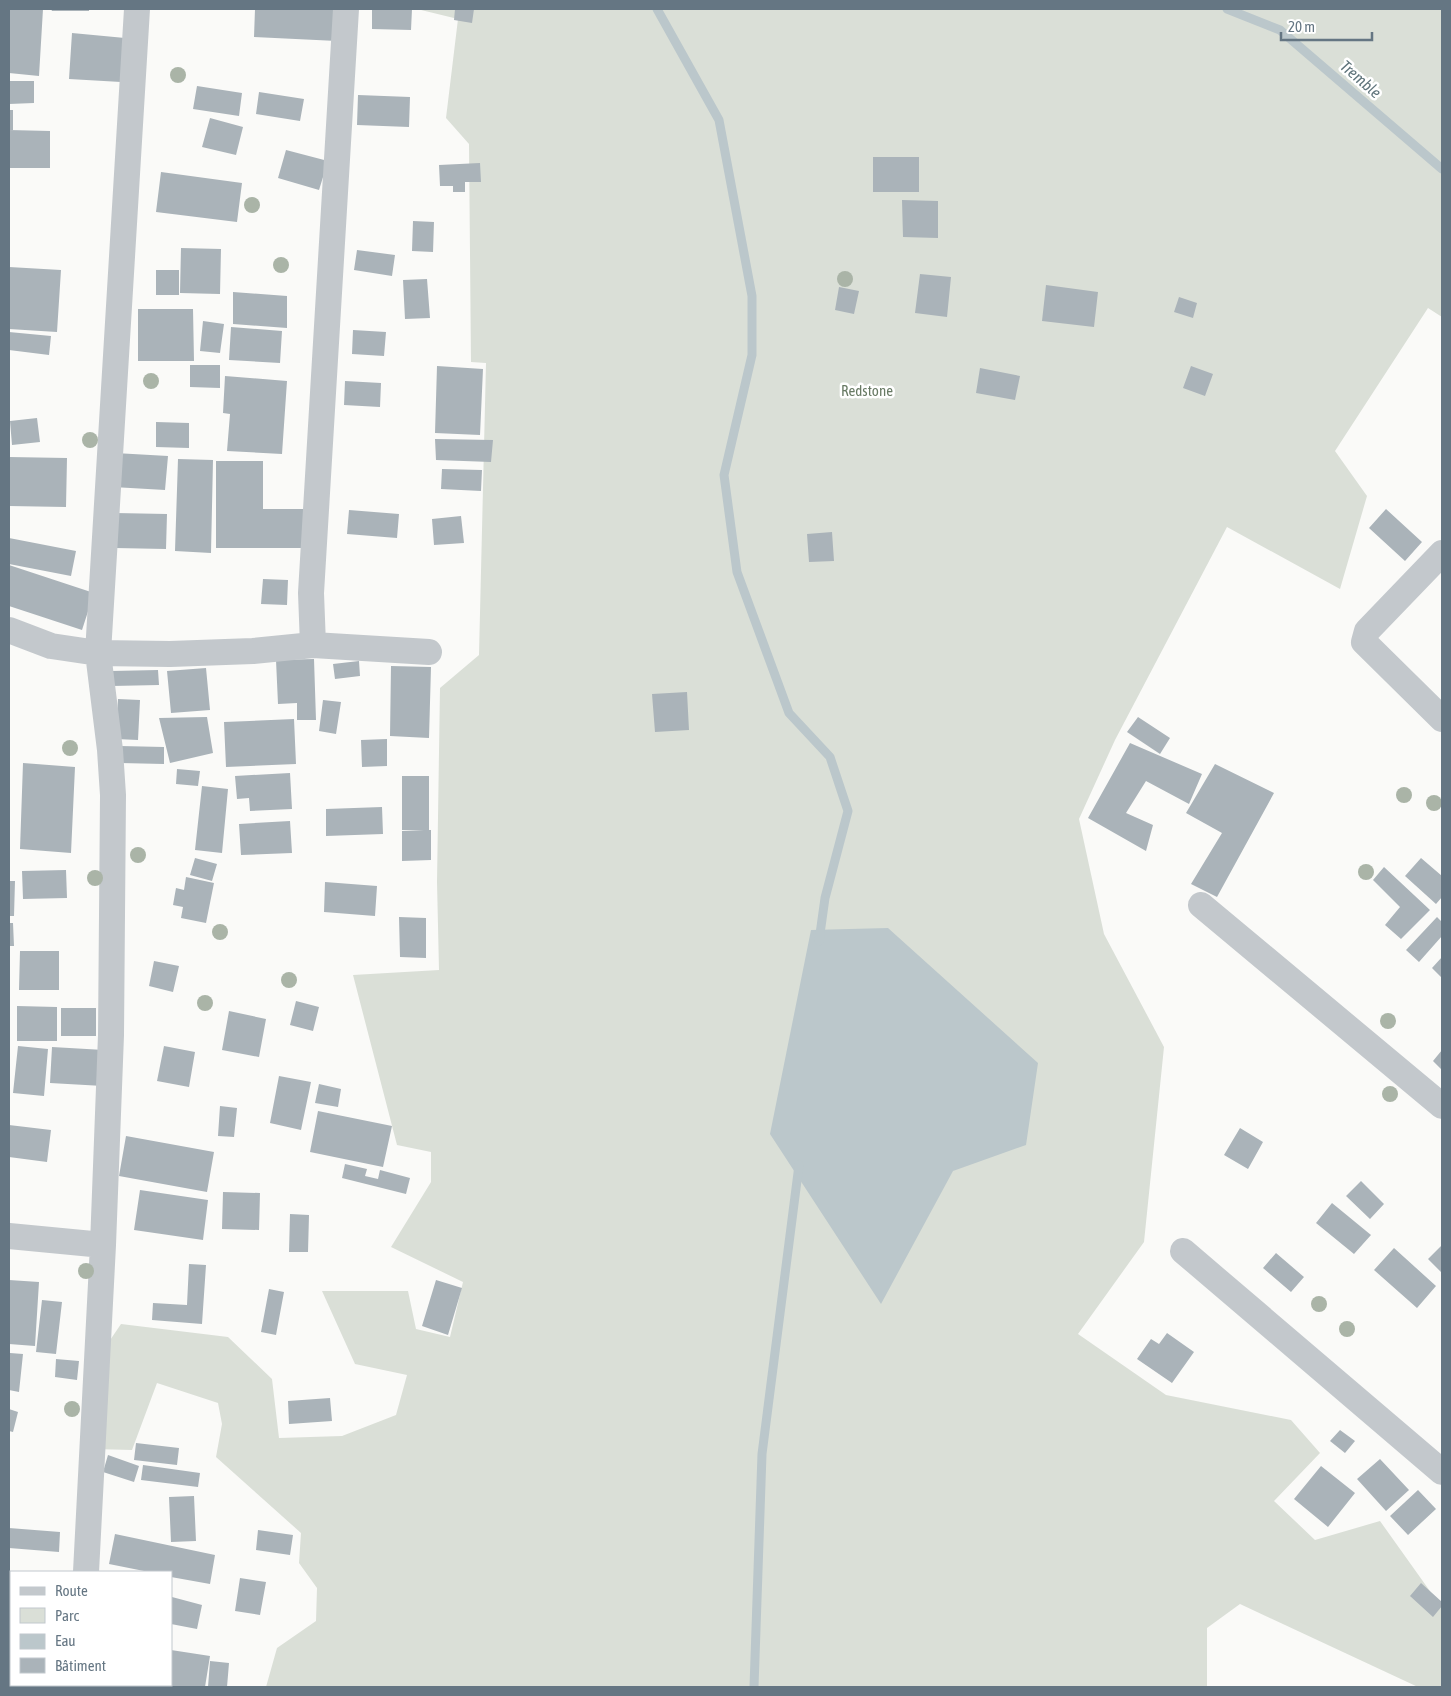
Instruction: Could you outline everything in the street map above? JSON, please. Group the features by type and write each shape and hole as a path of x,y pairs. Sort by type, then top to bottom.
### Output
{"street":[{"path":"86,1571 103,1245 111,1035 113,795 110,750 98,653 138,9"},
{"path":"313,645 311,593 346,9"},
{"path":"1442,552 1367,631 1364,642 1442,719"},
{"path":"9,630 51,646 98,653 170,654 253,651 313,645 429,652"},
{"path":"1201,905 1442,1106"},
{"path":"9,1236 103,1245"},
{"path":"1183,1252 1442,1472"}],"green space":[{"name":"Redstone","path":"417,9 1442,9 1442,317 1428,308 1335,451 1367,496 1340,589 1227,527 1115,740 1079,819 1104,934 1164,1047 1144,1242 1078,1334 1166,1395 1291,1420 1320,1453 1274,1501 1315,1540 1380,1521 1442,1608 1442,1687 1418,1687 1240,1604 1207,1628 1207,1687 266,1687 277,1648 316,1621 317,1588 299,1563 301,1533 216,1457 222,1424 218,1403 157,1383 132,1450 93,1449 102,1352 121,1324 228,1337 272,1379 279,1438 342,1436 396,1415 407,1375 355,1364 322,1291 408,1291 416,1329 450,1337 463,1282 391,1247 431,1182 431,1152 397,1145 353,975 439,970 437,882 440,688 479,655 486,363 471,362 469,144 446,118 458,19"}],"water":[{"path":"888,928 1038,1063 1026,1145 953,1171 881,1304 770,1134 811,930"}],"building":[{"path":"9,9 43,9 39,76 9,73"},
{"path":"51,9 89,9 89,11 52,11"},
{"path":"255,9 339,9 337,41 254,37"},
{"path":"372,9 412,9 411,30 372,29"},
{"path":"455,9 474,9 472,23 454,20"},
{"path":"72,33 125,38 121,82 69,79"},
{"path":"9,81 34,81 34,103 9,104"},
{"path":"197,86 242,93 239,116 193,109"},
{"path":"259,92 304,99 300,121 256,114"},
{"path":"358,95 410,97 409,127 357,125"},
{"path":"9,110 13,110 13,130 9,130"},
{"path":"210,118 243,127 236,155 202,147"},
{"path":"9,130 50,131 50,168 9,168"},
{"path":"286,150 328,161 319,190 278,178"},
{"path":"873,157 919,157 919,192 873,192"},
{"path":"480,163 481,182 465,182 465,192 453,192 453,186 440,186 439,165"},
{"path":"161,172 242,183 237,222 156,212"},
{"path":"902,200 938,201 938,238 903,237"},
{"path":"413,221 434,222 433,252 412,251"},
{"path":"181,248 221,249 220,294 180,293"},
{"path":"357,250 395,255 392,276 354,270"},
{"path":"9,267 61,270 57,332 9,329"},
{"path":"156,270 179,270 179,295 156,295"},
{"path":"920,274 951,277 947,317 915,313"},
{"path":"427,279 430,318 405,319 403,280"},
{"path":"1046,285 1098,292 1094,327 1042,321"},
{"path":"839,287 859,291 854,314 835,310"},
{"path":"233,292 287,296 287,328 233,324"},
{"path":"1179,297 1197,303 1193,318 1174,312"},
{"path":"138,309 193,309 194,361 138,361"},
{"path":"203,321 224,324 220,353 200,351"},
{"path":"231,327 282,331 280,363 229,360"},
{"path":"353,330 386,332 384,356 352,354"},
{"path":"9,332 51,336 49,355 9,350"},
{"path":"190,365 220,365 220,388 190,387"},
{"path":"437,366 483,369 480,435 435,433"},
{"path":"1191,366 1213,374 1205,396 1183,388"},
{"path":"980,368 1020,376 1015,400 976,393"},
{"path":"225,376 287,381 282,454 227,451 230,414 223,413"},
{"path":"345,381 381,383 380,407 344,405"},
{"path":"37,418 40,442 12,445 10,421"},
{"path":"156,422 189,423 189,448 156,447"},
{"path":"435,439 493,440 491,462 436,460"},
{"path":"115,453 168,456 165,490 113,487"},
{"path":"9,457 67,458 66,507 9,506"},
{"path":"178,459 213,460 211,553 175,551"},
{"path":"216,461 263,461 263,509 304,509 304,548 216,548"},
{"path":"442,469 482,470 481,491 441,489"},
{"path":"1386,509 1422,542 1405,561 1369,528"},
{"path":"349,510 399,514 397,538 347,534"},
{"path":"115,513 167,514 166,549 115,548"},
{"path":"461,516 464,543 434,545 432,519"},
{"path":"832,532 834,561 809,562 807,534"},
{"path":"9,538 76,551 71,576 9,564"},
{"path":"9,565 94,593 82,630 9,606"},
{"path":"263,579 288,580 287,605 261,604"},
{"path":"314,659 316,720 297,720 297,703 278,704 276,660"},
{"path":"359,661 360,676 335,679 333,664"},
{"path":"391,666 431,667 429,738 390,736"},
{"path":"206,668 210,710 171,713 167,671"},
{"path":"158,670 159,685 112,686 112,671"},
{"path":"687,692 689,730 655,732 652,694"},
{"path":"118,699 140,700 138,740 116,739"},
{"path":"323,700 341,702 336,734 319,731"},
{"path":"207,717 213,753 170,763 159,718"},
{"path":"1138,717 1170,738 1160,754 1127,732"},
{"path":"294,719 296,764 226,767 224,722"},
{"path":"387,739 387,766 362,767 361,740"},
{"path":"1130,743 1202,774 1189,804 1146,781 1126,813 1153,825 1146,851 1088,818"},
{"path":"120,746 164,747 164,764 120,763"},
{"path":"23,763 75,767 71,853 20,849"},
{"path":"1215,764 1274,793 1217,897 1191,884 1222,833 1186,813"},
{"path":"177,769 200,771 198,786 176,784"},
{"path":"290,773 292,809 250,811 249,798 237,799 235,776"},
{"path":"402,776 429,776 431,860 402,861 402,831 424,830 402,830"},
{"path":"202,786 228,789 222,853 195,850"},
{"path":"382,807 383,834 326,836 326,809"},
{"path":"290,821 292,853 241,855 239,824"},
{"path":"195,858 217,864 212,881 190,875"},
{"path":"1421,858 1442,876 1442,897 1436,904 1405,876"},
{"path":"1384,867 1430,910 1401,939 1385,925 1400,907 1373,880"},
{"path":"66,870 67,898 23,899 22,871"},
{"path":"186,877 214,883 206,923 181,918 183,907 173,905 176,888 184,890"},
{"path":"9,881 15,881 14,916 9,916"},
{"path":"325,882 377,886 375,916 324,912"},
{"path":"399,917 426,918 426,958 400,957"},
{"path":"1437,917 1442,922 1442,936 1419,962 1406,950"},
{"path":"9,923 13,923 14,946 9,946"},
{"path":"20,951 59,951 59,990 19,990"},
{"path":"1442,957 1442,978 1432,968"},
{"path":"154,961 179,966 173,992 149,986"},
{"path":"296,1001 319,1007 313,1031 290,1025"},
{"path":"17,1006 57,1007 57,1041 17,1041"},
{"path":"61,1008 96,1008 96,1036 61,1036"},
{"path":"229,1011 266,1019 259,1057 222,1050"},
{"path":"18,1046 48,1049 44,1096 13,1093"},
{"path":"164,1046 195,1052 189,1087 157,1081"},
{"path":"52,1047 104,1050 103,1086 50,1083"},
{"path":"1442,1050 1442,1070 1433,1061"},
{"path":"279,1076 311,1082 301,1130 270,1123"},
{"path":"319,1084 341,1089 338,1107 315,1103"},
{"path":"220,1106 237,1108 234,1137 218,1136"},
{"path":"318,1111 392,1126 383,1167 310,1152"},
{"path":"9,1125 51,1130 47,1162 9,1157"},
{"path":"1240,1128 1263,1142 1248,1169 1224,1155"},
{"path":"126,1136 214,1152 207,1192 119,1176"},
{"path":"345,1164 367,1169 365,1176 378,1179 380,1170 410,1178 406,1194 342,1178"},
{"path":"1361,1181 1384,1204 1370,1219 1346,1196"},
{"path":"140,1190 208,1200 203,1240 134,1230"},
{"path":"223,1192 260,1193 259,1230 222,1229"},
{"path":"1332,1203 1371,1235 1354,1254 1316,1223"},
{"path":"290,1214 309,1215 308,1252 289,1252"},
{"path":"1442,1245 1442,1273 1428,1259"},
{"path":"1394,1248 1436,1286 1417,1308 1374,1270"},
{"path":"1276,1253 1304,1277 1291,1292 1263,1268"},
{"path":"189,1264 206,1265 202,1324 152,1320 153,1303 187,1305"},
{"path":"9,1280 39,1282 35,1346 9,1344"},
{"path":"436,1280 462,1288 448,1335 422,1326"},
{"path":"269,1289 284,1292 276,1335 261,1332"},
{"path":"42,1300 62,1302 56,1354 36,1352"},
{"path":"1167,1333 1194,1352 1172,1383 1137,1359 1151,1339 1159,1344"},
{"path":"10,1353 23,1354 19,1392 9,1390"},
{"path":"56,1359 79,1361 77,1380 55,1377"},
{"path":"330,1398 332,1421 289,1424 288,1401"},
{"path":"9,1409 18,1412 13,1432 9,1431"},
{"path":"1340,1430 1355,1441 1345,1453 1330,1441"},
{"path":"136,1443 179,1448 177,1465 134,1460"},
{"path":"108,1455 139,1466 134,1482 103,1472"},
{"path":"1380,1459 1409,1490 1386,1511 1357,1479"},
{"path":"143,1465 200,1473 198,1487 141,1480"},
{"path":"1321,1466 1355,1493 1328,1527 1294,1499"},
{"path":"1418,1490 1436,1509 1408,1535 1390,1516"},
{"path":"194,1496 196,1541 171,1542 169,1497"},
{"path":"9,1528 60,1532 59,1552 9,1548"},
{"path":"258,1530 293,1535 290,1555 256,1550"},
{"path":"115,1534 215,1555 210,1584 172,1577 172,1571 144,1571 109,1564"},
{"path":"240,1578 266,1582 260,1615 235,1611"},
{"path":"1421,1583 1442,1602 1442,1606 1433,1617 1410,1596"},
{"path":"172,1597 202,1605 197,1629 172,1624"},
{"path":"172,1650 210,1656 205,1687 87,1687 172,1686"},
{"path":"210,1661 229,1663 227,1687 208,1687"},
{"path":"35,1686 70,1686 70,1687"}],"waterway":[{"path":"657,9 719,120 752,296 752,355 724,475 737,572 789,713 830,757 848,811 825,898 819,941"},
{"name":"Tremble","path":"1227,9 1280,30 1442,169"},
{"path":"754,1687 762,1454 799,1165"}]}
